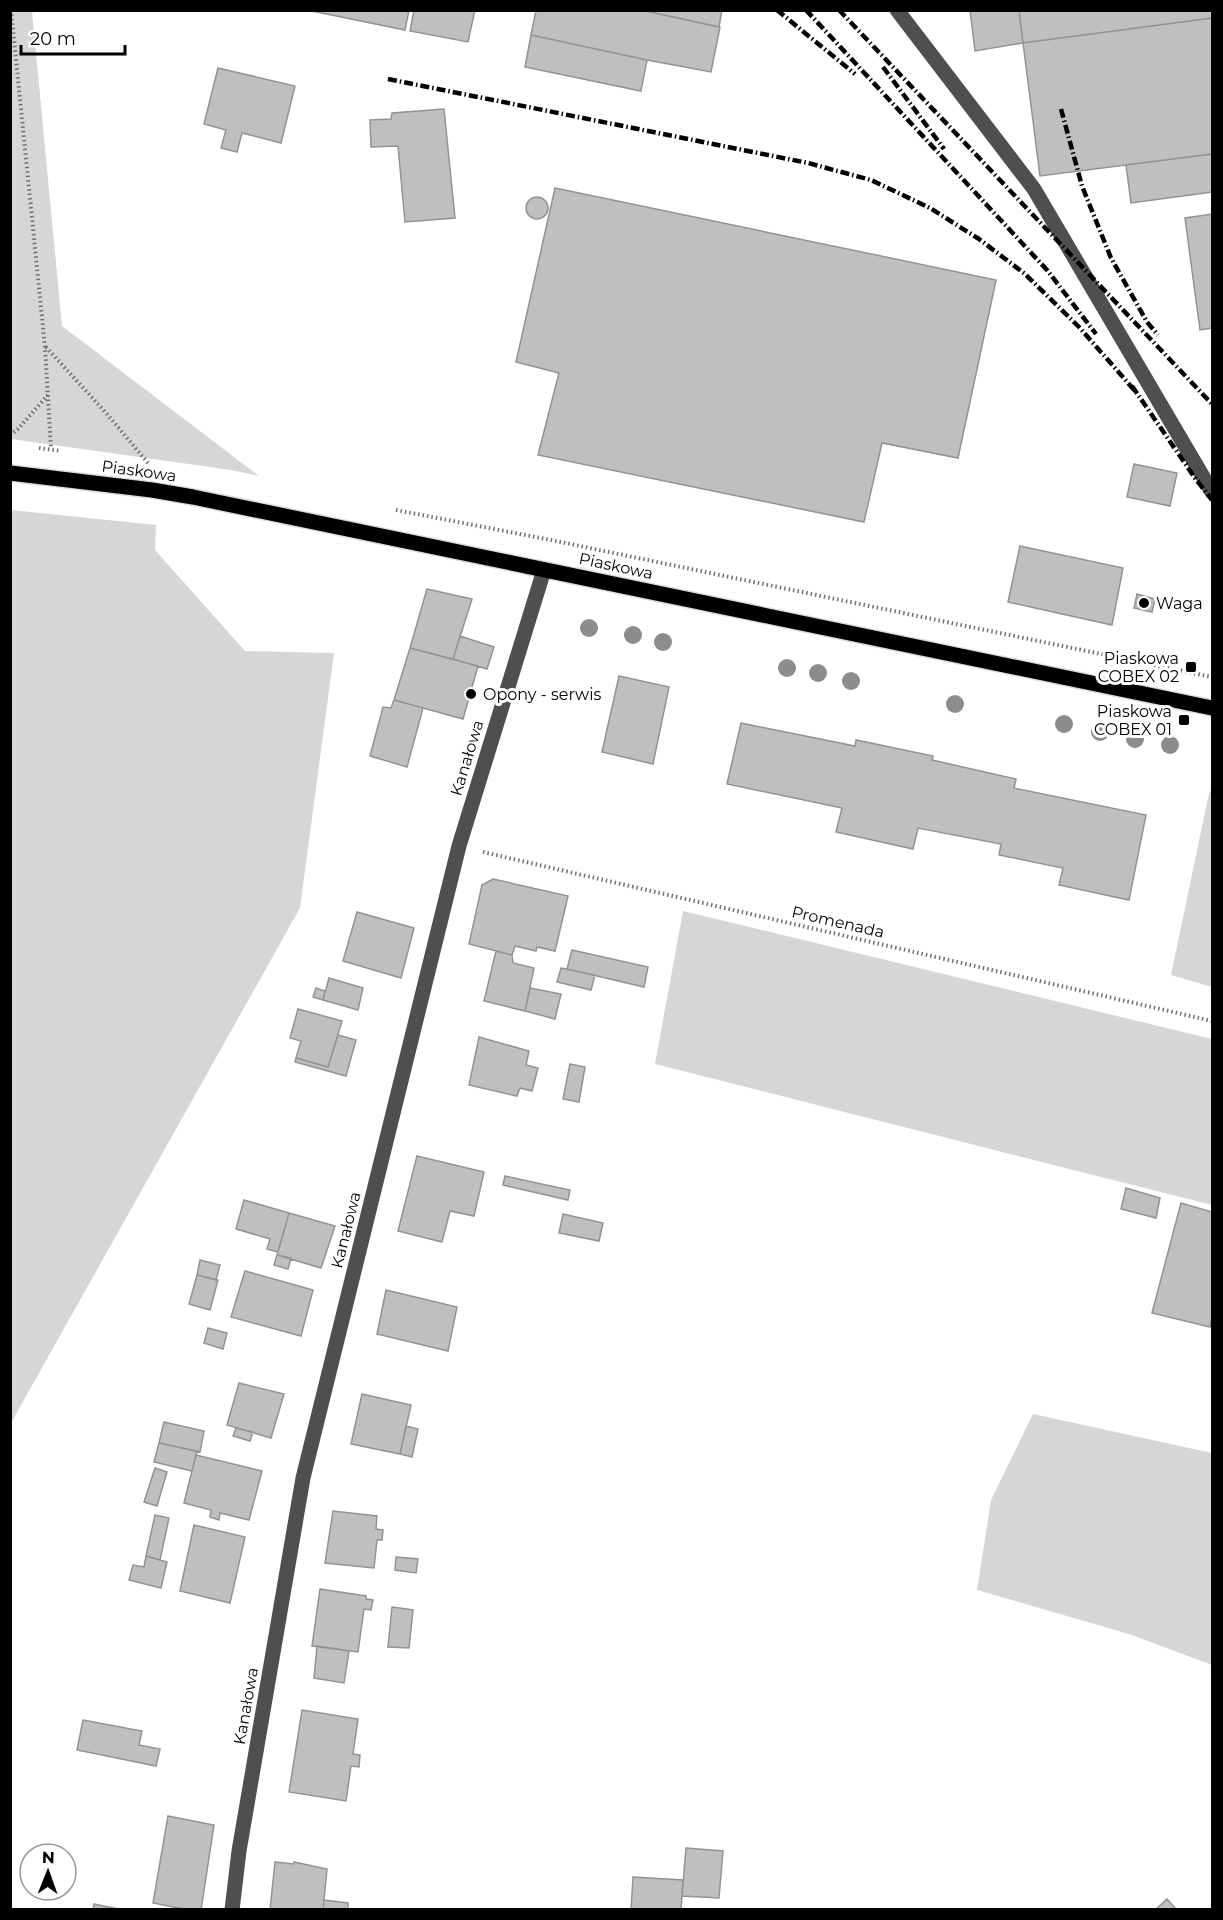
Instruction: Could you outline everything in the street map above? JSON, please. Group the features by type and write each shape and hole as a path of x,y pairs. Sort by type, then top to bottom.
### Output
{"main road":[{"name":"Piaskowa","path":"10,473 193,497 1212,708"}],"street":[{"path":"897,10 1034,189 1212,492"},
{"name":"Kanałowa","path":"232,1910 239,1851 303,1478 459,846 544,570"}],"path":[{"path":"11,10 45,347 51,449"},
{"path":"45,347 107,414 148,464"},
{"path":"10,435 48,394"},
{"path":"390,509 1212,677"},
{"name":"Promenada","path":"459,846 1212,1022"}],"shaded area":[{"path":"11,10 32,11 62,326 259,476 231,470 11,439"},
{"path":"11,510 156,525 155,550 245,651 334,653 300,908 11,1423"},
{"path":"1212,789 1212,987 1171,975 1209,793"},
{"path":"683,911 1212,1039 1212,1205 655,1064"},
{"path":"1033,1414 1212,1453 1212,1665 1129,1634 977,1590 991,1500"}],"building":[{"path":"307,10 409,10 405,30"},
{"path":"414,10 475,10 468,42 410,31"},
{"path":"536,10 641,10 720,27 711,72 531,35"},
{"path":"641,10 722,10 719,27"},
{"path":"970,10 1019,10 1023,43 975,51"},
{"path":"1019,10 1212,10 1212,18 1023,43"},
{"path":"1212,18 1212,154 1040,176 1023,43"},
{"path":"531,35 647,60 641,91 525,67"},
{"path":"218,68 295,86 281,143 242,133 237,152 221,148 226,130 204,124"},
{"path":"444,109 455,218 405,222 398,146 371,147 370,120 391,119 392,113"},
{"path":"1212,154 1212,192 1131,203 1126,165"},
{"path":"555,188 996,280 958,458 882,443 864,522 538,455 559,373 516,362"},
{"path":"537,197 545,200 548,208 545,216 537,219 529,216 526,208 529,200"},
{"path":"1212,214 1212,328 1200,330 1185,218"},
{"path":"1134,464 1177,473 1170,506 1127,497"},
{"path":"1020,546 1123,568 1112,625 1008,602"},
{"path":"427,589 472,599 453,659 410,648"},
{"name":"Waga","path":"1137,594 1155,599 1152,612 1134,608"},
{"path":"460,636 494,647 487,669 453,659"},
{"path":"410,648 478,666 463,719 394,700"},
{"path":"619,676 669,687 653,764 602,752"},
{"path":"394,700 423,708 407,767 370,756 383,707 391,708"},
{"path":"741,723 855,746 856,740 933,756 932,760 1016,779 1014,788 1146,815 1129,900 1059,885 1063,868 999,855 1001,844 918,828 913,849 836,832 842,808 727,784"},
{"path":"493,879 568,896 555,951 537,947 536,951 515,946 512,955 469,944 482,885"},
{"path":"357,912 414,928 401,978 343,961"},
{"path":"572,950 648,967 644,987 567,969"},
{"path":"496,951 512,955 513,963 534,968 525,1011 484,1001"},
{"path":"561,968 595,975 591,990 557,982"},
{"path":"329,978 363,988 358,1010 323,1000"},
{"path":"316,988 325,991 323,1000 313,997"},
{"path":"530,988 561,994 555,1019 525,1011"},
{"path":"298,1009 342,1021 328,1067 296,1058 301,1041 290,1038"},
{"path":"338,1035 356,1040 346,1076 295,1062 296,1058 328,1067"},
{"path":"479,1037 529,1051 526,1065 538,1068 532,1091 520,1088 517,1096 469,1085"},
{"path":"570,1064 585,1067 579,1102 563,1099"},
{"path":"417,1156 484,1172 474,1216 450,1211 442,1242 398,1231"},
{"path":"505,1176 570,1190 568,1200 503,1185"},
{"path":"1126,1188 1160,1198 1156,1218 1121,1209"},
{"path":"244,1200 289,1213 278,1252 267,1249 270,1239 236,1229"},
{"path":"1181,1203 1212,1212 1212,1316 1210,1327 1152,1313"},
{"path":"289,1213 335,1226 321,1268 277,1255"},
{"path":"563,1214 603,1223 599,1241 559,1233"},
{"path":"277,1255 291,1258 288,1269 274,1265"},
{"path":"200,1260 220,1265 216,1280 197,1275"},
{"path":"245,1271 313,1290 301,1336 231,1317"},
{"path":"197,1275 218,1280 210,1310 189,1304"},
{"path":"386,1290 457,1307 448,1351 377,1334"},
{"path":"208,1328 227,1333 223,1349 204,1343"},
{"path":"239,1383 284,1394 271,1438 227,1425"},
{"path":"362,1394 411,1405 400,1454 351,1444"},
{"path":"164,1422 204,1431 200,1452 159,1443"},
{"path":"406,1426 418,1429 412,1457 400,1454"},
{"path":"236,1428 253,1432 250,1441 233,1436"},
{"path":"159,1443 197,1451 192,1471 154,1462"},
{"path":"196,1455 262,1471 249,1520 220,1513 219,1520 210,1517 211,1510 184,1503"},
{"path":"155,1468 167,1472 157,1506 144,1502"},
{"path":"333,1511 377,1516 376,1529 383,1530 382,1540 377,1540 374,1568 325,1563"},
{"path":"155,1515 169,1518 160,1560 146,1556"},
{"path":"194,1525 245,1537 230,1603 180,1591"},
{"path":"146,1556 167,1562 161,1588 129,1580 133,1565 144,1567"},
{"path":"396,1557 418,1559 416,1573 395,1570"},
{"path":"320,1589 366,1596 366,1599 373,1600 371,1610 364,1609 358,1652 312,1646"},
{"path":"392,1607 413,1610 409,1648 388,1647"},
{"path":"317,1646 349,1651 344,1683 314,1678"},
{"path":"302,1710 358,1719 353,1754 360,1755 359,1767 351,1766 346,1801 289,1792"},
{"path":"83,1720 142,1731 139,1745 160,1749 156,1766 77,1750"},
{"path":"168,1816 214,1825 201,1910 188,1910 153,1903"},
{"path":"686,1848 723,1851 719,1898 682,1896"},
{"path":"275,1862 294,1864 294,1862 327,1869 323,1910 270,1910"},
{"path":"633,1877 683,1880 681,1910 631,1910"},
{"path":"1167,1899 1177,1910 1155,1910"},
{"path":"324,1900 348,1903 348,1910 323,1910"},
{"path":"94,1904 123,1910 93,1910"}],"railway":[{"path":"777,10 855,74"},
{"path":"806,10 1047,270 1096,334"},
{"path":"839,10 1212,404"},
{"path":"883,67 944,149"},
{"path":"388,79 808,163 871,180 930,208 979,239 1025,274 1079,327 1136,392"},
{"path":"1061,109 1082,186 1111,258 1147,322 1158,335"},
{"path":"1132,386 1212,500"}],"place":[{"name":"Waga","path":"1144,603"},
{"name":"Piaskowa COBEX 02","path":"1191,667"},
{"name":"Opony - serwis","path":"471,694"},
{"name":"Piaskowa COBEX 01","path":"1184,720"}]}
